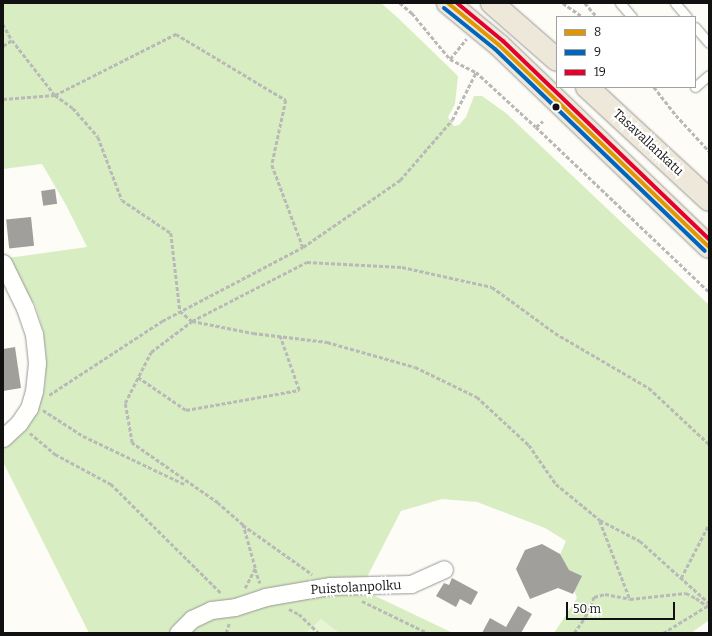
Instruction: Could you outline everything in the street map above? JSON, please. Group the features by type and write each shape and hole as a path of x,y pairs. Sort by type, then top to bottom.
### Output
{"main road":[{"path":"448,3 499,45 709,247"},
{"path":"492,3 556,59"},
{"name":"Tasavallankatu","path":"588,88 709,200"}],"street":[{"path":"3,263 25,308 34,334 37,363 33,401 20,424 3,438"},
{"name":"Puistolanpolku","path":"178,633 192,619 211,610 235,607 265,597 330,586 411,584 444,569"}],"lane":[{"path":"620,3 631,16"},
{"path":"675,3 686,16"},
{"path":"696,28 709,43"},
{"path":"696,86 709,75"}],"path":[{"path":"400,3 412,13 450,59 476,72 536,127 709,292"},
{"path":"563,3 582,16"},
{"path":"585,3 596,16"},
{"path":"3,24 12,40 55,94 73,108 98,137 122,200 171,233 180,311 192,321 280,336 328,342 415,367 477,397 529,445 556,484 600,520 640,541 708,605"},
{"path":"3,99 55,94 176,34 286,100 272,165 303,247"},
{"path":"450,59 467,39"},
{"path":"3,46 12,40"},
{"path":"33,401 57,390 162,321 303,247 400,180 452,120 476,72"},
{"path":"655,88 676,115 709,151"},
{"path":"536,127 543,121"},
{"path":"226,633 235,607 255,568 242,525 218,503 132,443 125,403 151,352 192,321 307,262 402,267 492,287 555,333 649,388 709,444"},
{"path":"138,378 186,410 299,390 280,336"},
{"path":"33,401 83,436 184,484"},
{"path":"20,424 55,454 111,484 235,607"},
{"path":"600,520 630,599"},
{"path":"681,578 709,524"},
{"path":"574,633 585,617 594,597 605,594 630,599 686,593 708,605"},
{"path":"663,633 708,605"}],"green space":[{"path":"3,3 381,3 397,17 458,76 455,104 448,117 454,126 459,125 466,117 474,96 482,96 506,113 709,305 709,622 708,621 691,633 554,633 577,598 560,555 566,541 545,528 477,502 442,499 401,511 367,577 371,594 453,633 339,633 321,619 306,633 89,633 3,462 3,445 37,411 45,387 46,354 43,330 35,304 22,288 8,258 87,247 66,205 42,164 3,169"},
{"path":"321,619 339,633 306,633"}],"building":[{"path":"55,189 57,204 43,206 41,191"},
{"path":"31,217 34,246 9,248 6,220"},
{"path":"15,347 21,388 3,391 3,349"},
{"path":"542,544 560,554 569,570 582,576 573,594 558,588 530,599 516,569 525,550"},
{"path":"452,578 478,592 471,605 460,599 456,607 436,596 444,583 449,585"},
{"path":"518,606 532,614 521,633 482,633 490,618 506,627"}],"transit line":[{"name":"8","path":"448,3 499,45 709,247"},
{"name":"19","path":"457,3 503,41 709,239"},
{"name":"9","path":"444,8 495,49 705,251"}]}
